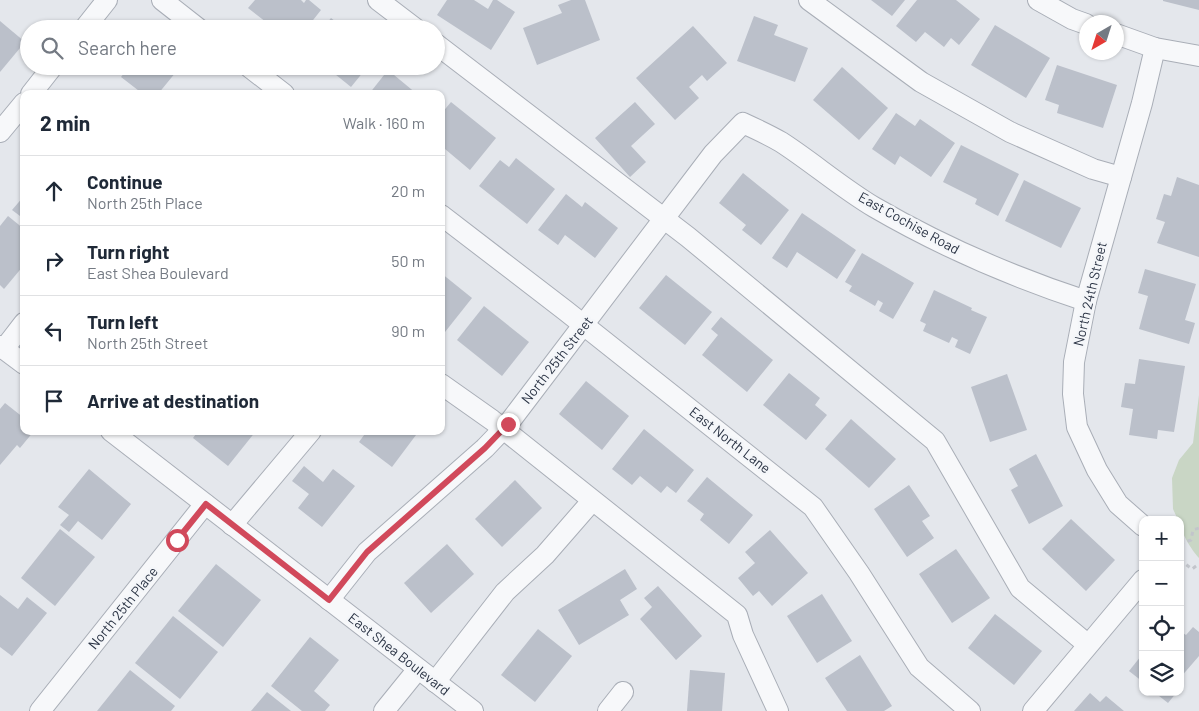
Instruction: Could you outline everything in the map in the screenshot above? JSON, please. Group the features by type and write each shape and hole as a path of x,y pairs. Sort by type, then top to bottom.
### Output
{"street":[{"path":"91,20 107,0"},
{"path":"162,0 188,20"},
{"path":"378,0 404,20"},
{"path":"808,0 921,82 1010,132 1093,169 1121,177"},
{"path":"1038,0 1079,22"},
{"path":"1124,37 1155,48 1199,56"},
{"name":"North 24th Street","path":"1139,522 1118,504 1097,470 1077,427 1074,362 1086,300 1142,103 1155,48"},
{"path":"445,51 664,219 936,441 1020,588 1087,644"},
{"path":"34,90 46,75"},
{"path":"260,75 279,90"},
{"path":"0,132 20,108"},
{"name":"North 25th Street","path":"329,600 367,552 485,448 503,429 713,154 743,123"},
{"name":"East Cochise Road","path":"743,123 779,141 873,206 922,233 995,267 1050,289 1086,300"},
{"name":"East North Lane","path":"445,218 584,325 813,507 919,667 970,711"},
{"path":"20,327 2,347 20,361"},
{"path":"445,387 503,429 736,615 743,635 778,711"},
{"name":"East Shea Boulevard","path":"119,435 473,711"},
{"path":"232,525 308,435"},
{"path":"435,682 505,592 545,555 592,501"},
{"name":"North 25th Place","path":"40,711 206,504"},
{"path":"1033,711 1087,644 1139,585"},
{"path":"384,711 418,669"},
{"path":"608,711 623,692"}],"path":[{"path":"1184,543 1191,540 1193,530 1199,528"},
{"path":"1181,561 1192,569 1199,564"}],"green space":[{"path":"1199,395 1199,558 1184,535 1184,516 1176,516 1173,509 1172,478 1179,460 1193,443"}],"building":[{"path":"255,0 301,0 304,3 306,0 309,0 321,10 313,20 263,20 248,8"},
{"path":"447,0 474,0 488,9 493,0 497,0 515,12 491,50 437,15"},
{"path":"571,0 585,0 600,40 537,65 523,28 562,13 558,5"},
{"path":"871,0 905,0 892,16"},
{"path":"917,0 956,0 980,19 959,45 951,38 944,47 925,32 916,42 896,26"},
{"path":"1199,0 1199,10 1163,1"},
{"path":"754,16 778,25 774,35 808,48 795,82 737,61"},
{"path":"0,21 20,38 20,48 0,72"},
{"path":"995,25 1050,58 1026,98 971,65"},
{"path":"693,26 727,63 707,81 702,75 689,87 699,98 675,120 636,78"},
{"path":"1057,65 1117,85 1103,128 1057,113 1059,105 1045,100"},
{"path":"842,67 888,108 859,140 813,100"},
{"path":"123,75 174,75 161,90 138,90 121,77"},
{"path":"336,75 361,75 351,87"},
{"path":"384,75 394,75 412,90 372,90"},
{"path":"451,102 496,138 470,170 445,149 445,109"},
{"path":"635,102 655,124 631,146 646,162 630,177 595,138"},
{"path":"896,113 915,126 920,119 955,143 931,177 900,156 895,165 872,149"},
{"path":"961,145 1019,174 998,216 975,204 977,199 943,182"},
{"path":"516,158 555,189 527,224 479,186 500,160 509,167"},
{"path":"743,173 789,210 761,245 742,230 746,225 719,203"},
{"path":"1177,177 1199,185 1199,257 1157,243 1165,222 1156,219 1164,194 1171,196"},
{"path":"1024,180 1081,208 1061,248 1005,221"},
{"path":"566,194 582,207 585,202 618,228 595,258 565,235 558,245 538,230"},
{"path":"20,201 20,216 12,210"},
{"path":"802,213 856,250 837,279 797,252 787,268 772,258"},
{"path":"8,216 20,226 20,270 4,289 0,285 0,226"},
{"path":"862,253 914,283 893,319 879,311 883,303 878,300 875,306 849,291 852,286 845,282"},
{"path":"1145,269 1196,284 1185,320 1195,323 1189,344 1139,329 1148,296 1138,293"},
{"path":"666,275 712,312 685,345 639,308"},
{"path":"445,276 472,298 445,332"},
{"path":"934,290 987,317 970,354 955,347 958,340 952,337 949,343 923,331 926,324 920,321"},
{"path":"484,306 529,342 502,376 457,340"},
{"path":"721,317 773,360 747,392 702,355 718,335 711,329"},
{"path":"1139,359 1185,366 1174,432 1158,430 1157,439 1129,435 1133,409 1121,407 1125,383 1135,384"},
{"path":"789,373 820,398 815,405 827,415 806,440 763,405"},
{"path":"1007,374 1027,430 990,442 971,387"},
{"path":"586,381 629,416 602,450 559,414"},
{"path":"5,403 20,415 20,435 31,435 20,448 17,445 0,465 0,409"},
{"path":"851,419 896,459 869,488 825,449"},
{"path":"644,429 694,470 676,493 667,486 661,493 640,476 632,485 612,469"},
{"path":"195,435 253,435 228,466 193,438"},
{"path":"364,435 416,435 392,467 359,442"},
{"path":"1036,454 1063,506 1029,524 1011,490 1018,486 1009,469"},
{"path":"304,466 323,482 333,469 355,486 322,527 298,508 309,494 292,481"},
{"path":"89,469 131,504 102,540 78,521 69,532 60,525 69,515 58,507"},
{"path":"707,477 753,515 729,544 700,520 704,514 687,501"},
{"path":"515,480 542,508 502,547 475,519"},
{"path":"909,485 930,516 922,521 934,538 907,557 874,509"},
{"path":"1071,519 1115,560 1086,591 1042,549"},
{"path":"60,529 95,557 55,606 21,578"},
{"path":"770,530 808,573 772,606 759,591 753,596 738,578 755,563 745,552"},
{"path":"447,544 474,574 431,613 404,583"},
{"path":"956,549 990,598 952,623 919,574"},
{"path":"216,564 261,600 223,647 178,611"},
{"path":"625,569 637,589 620,600 629,615 579,645 558,610"},
{"path":"658,586 702,636 676,660 640,619 652,607 644,598"},
{"path":"822,594 852,641 817,663 787,616"},
{"path":"0,595 18,609 27,597 47,613 12,656 0,647"},
{"path":"995,614 1042,651 1014,685 968,648"},
{"path":"173,616 218,652 180,699 135,663"},
{"path":"1193,627 1199,632 1199,656 1184,673 1184,634 1186,635"},
{"path":"538,629 572,656 535,702 501,675"},
{"path":"310,637 339,660 314,691 330,705 325,711 302,711 271,686"},
{"path":"860,655 892,706 884,711 847,711 825,678"},
{"path":"1139,658 1139,679 1129,671"},
{"path":"130,670 175,706 171,711 97,711"},
{"path":"690,670 725,673 722,711 687,711"},
{"path":"267,692 291,711 251,711"},
{"path":"1090,693 1100,702 1106,696 1124,711 1074,711"},
{"path":"1159,696 1174,696 1168,703"}],"route":[{"path":"177,540 206,504 329,600 354,566 367,552 485,448 508,424"}]}
